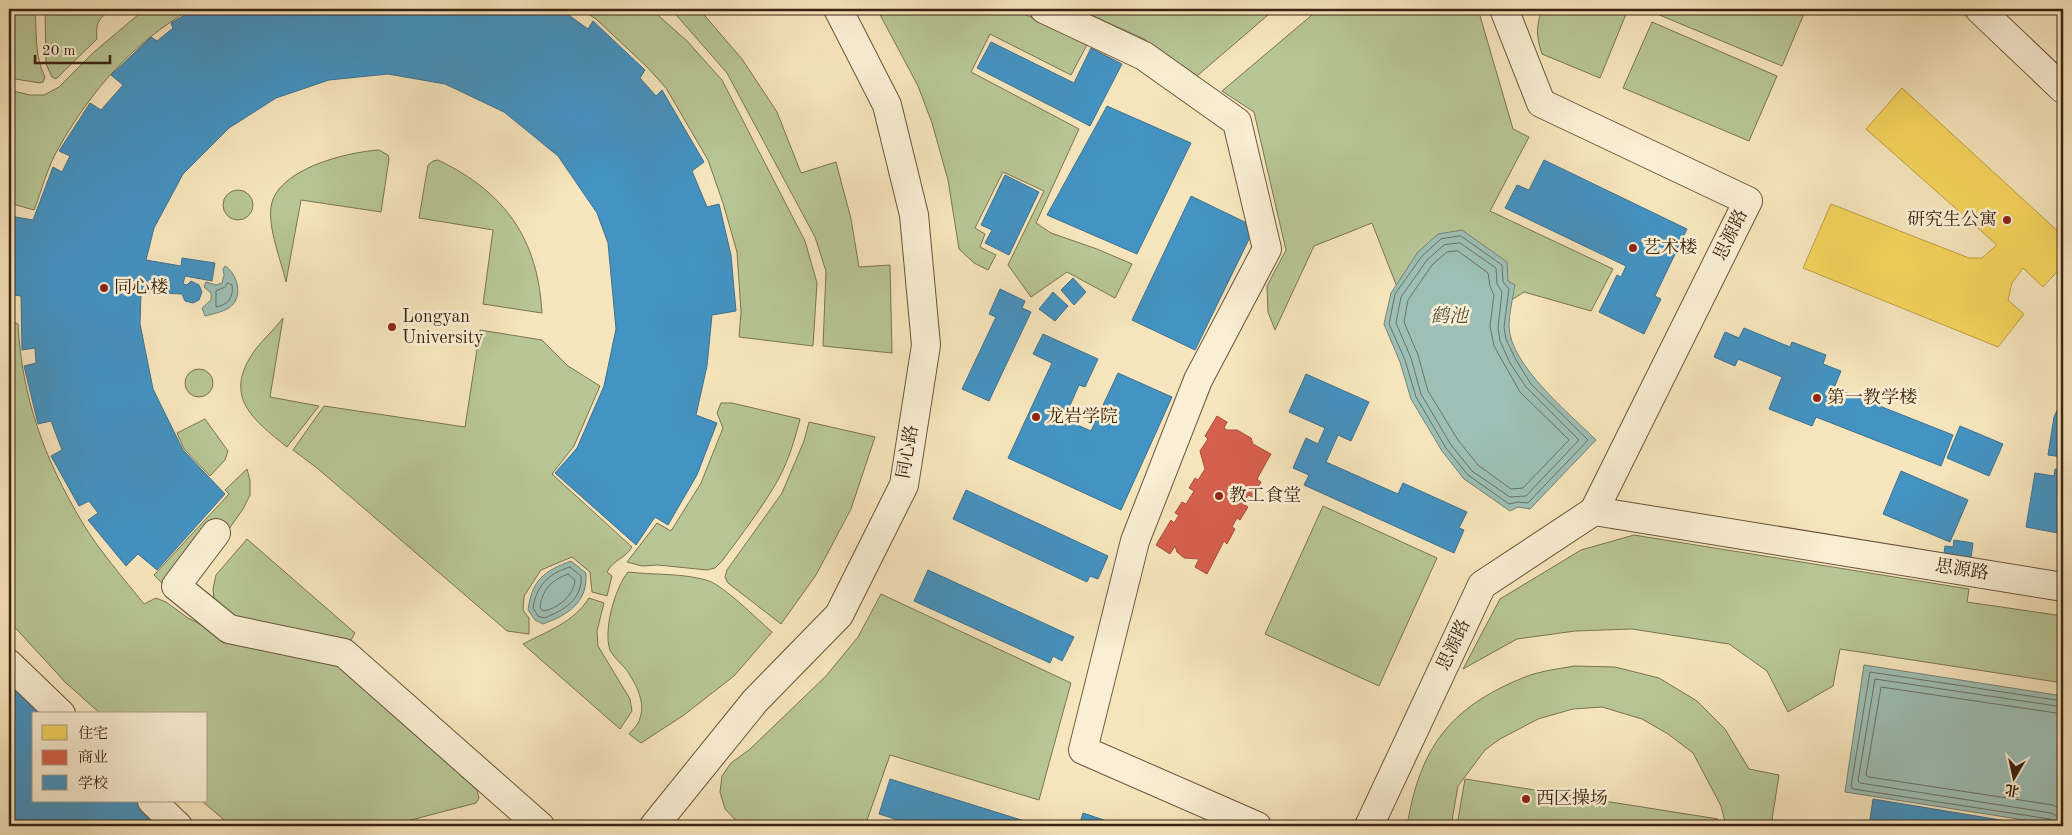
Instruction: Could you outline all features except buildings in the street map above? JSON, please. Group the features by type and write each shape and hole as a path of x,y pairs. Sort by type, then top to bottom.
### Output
{"street":[{"name":"同心路","path":"655,826 755,701 839,615 904,485 926,345 914,215 887,106 838,9"},
{"path":"1044,9 1144,56 1237,122 1267,249 1198,380 1134,541 1083,750 1257,826"},
{"name":"思源路","path":"1369,826 1482,585 1594,511 1748,201 1542,103 1504,9"},
{"path":"1979,9 2063,89"},
{"name":"思源路","path":"1594,511 2063,587"},
{"path":"216,533 176,586 229,629 344,653 540,826"},
{"path":"9,664 59,712"},
{"path":"153,802 178,826"}],"green space":[{"path":"9,9 35,9 39,61 45,77 43,82 9,78"},
{"path":"45,9 116,9 102,17 97,28 97,39 56,79 52,77 46,64"},
{"path":"145,9 191,9 150,37 99,88 71,127 54,156 34,210 9,203 9,90 30,95 44,95 59,87 94,52"},
{"path":"580,9 651,9 687,41 722,80 805,241 817,283 813,346 739,337 741,312 737,252 708,160 666,88 647,67 596,19"},
{"path":"671,9 699,9 742,59 777,112 801,173 836,162 851,219 859,267 890,265 892,353 823,346 826,271 815,237 727,73"},
{"path":"877,9 1014,9 1059,31 1089,41 1071,75 990,34 971,72 1079,129 1036,223 1051,233 1132,264 1115,298 1067,272 1031,297 1008,265 1044,191 1003,172 975,228 985,234 980,247 996,255 988,270 974,263 959,249 948,180 932,123 918,86"},
{"path":"1078,9 1275,9 1197,76 1144,39"},
{"path":"1319,9 1478,9 1513,129 1529,137 1490,211 1613,269 1591,311 1524,292 1424,356 1372,223 1314,246 1275,330 1268,312 1267,286 1286,250 1254,112 1222,91"},
{"path":"1542,9 1614,9 1626,14 1600,78 1542,54 1538,32"},
{"path":"1659,9 1806,9 1782,66 1657,14"},
{"path":"1652,22 1777,76 1749,141 1623,88"},
{"path":"379,150 388,155 389,159 381,212 301,200 286,282 271,225 271,207 276,194 285,182 315,165 349,154"},
{"path":"438,160 482,187 514,221 525,241 533,262 539,286 542,313 483,304 493,230 419,218 428,165"},
{"path":"238,190 244,191 252,199 252,211 244,219 238,220 232,219 224,211 223,205 224,199 232,191"},
{"path":"283,318 270,397 319,406 287,447 253,416 245,405 241,394 241,381 245,366 255,350"},
{"path":"9,320 18,324 24,377 37,427 46,451 88,532 144,604 156,598 166,602 188,618 234,641 264,650 340,666 477,790 479,798 476,803 388,826 231,826 203,802 208,802 208,712 99,712 66,683 9,621"},
{"path":"480,330 542,340 568,366 600,386 574,446 552,474 632,547 607,572 612,576 607,596 592,592 590,572 572,557 541,570 524,596 523,610 529,618 529,634 507,631 317,468 293,450 324,406 465,427"},
{"path":"199,369 209,373 213,383 209,393 199,397 189,393 185,383 189,373"},
{"path":"721,403 732,403 800,419 789,456 773,489 745,531 715,568 707,570 658,565 642,566 627,562 657,523 671,531 701,483 723,428 717,413"},
{"path":"205,419 228,451 225,460 210,476 184,449 177,433"},
{"path":"809,422 875,437 851,509 816,575 781,624 728,583 725,577 727,570 782,493 804,441"},
{"path":"247,469 250,480 250,495 243,509 208,559 176,598 154,575 229,494 225,490"},
{"path":"1323,506 1437,558 1379,686 1265,634"},
{"path":"1634,535 1969,589 1967,602 2063,616 2063,683 1840,649 1833,686 1788,712 1767,671 1729,644 1632,629 1575,631 1517,639 1463,669 1500,599 1581,550"},
{"path":"247,539 355,633 346,649 233,620 214,600 213,589 216,575"},
{"path":"628,572 680,575 709,581 732,596 772,632 734,676 684,715 641,743 629,734 638,722 642,705 641,698 629,673 611,652 608,642 609,621 615,598"},
{"path":"881,594 1071,683 1039,800 890,755 865,826 741,826 725,809 720,792 722,776 731,763 749,750 826,676 858,637"},
{"path":"589,598 604,603 597,631 598,646 630,699 632,711 620,729 523,644 568,620"},
{"path":"1574,666 1615,667 1659,678 1697,701 1725,729 1749,769 1779,775 1771,826 1726,826 1721,806 1693,753 1668,734 1642,719 1602,707 1573,709 1538,719 1500,739 1485,750 1458,786 1451,826 1407,826 1420,774 1430,752 1458,716 1499,689 1525,677"},
{"name":"西区操场","path":"1465,779 1718,819 1717,826 1457,826"}],"water":[{"name":"鹤池","path":"1462,230 1507,262 1508,281 1515,285 1509,327 1512,342 1530,373 1557,403 1596,440 1530,509 1518,507 1510,511 1464,479 1442,451 1411,399 1400,362 1384,324 1391,293 1418,252 1438,234"},
{"path":"225,266 236,280 238,286 237,298 229,308 205,316 202,308 211,300 211,293 204,287 206,282 216,285 222,283"},
{"path":"571,561 586,573 584,592 580,600 568,612 543,624 535,620 528,610 536,584 553,569"},
{"path":"1864,665 2063,696 2063,826 1845,792"}],"place":[{"name":"研究生公寓","path":"2007,220"},
{"name":"艺术楼","path":"1633,248"},
{"name":"同心楼","path":"104,288"},
{"name":"Longyan University","path":"392,327"},
{"name":"第一教学楼","path":"1817,398"},
{"name":"龙岩学院","path":"1036,417"},
{"name":"教工食堂","path":"1219,496"},
{"name":"西区操场","path":"1526,799"}]}
